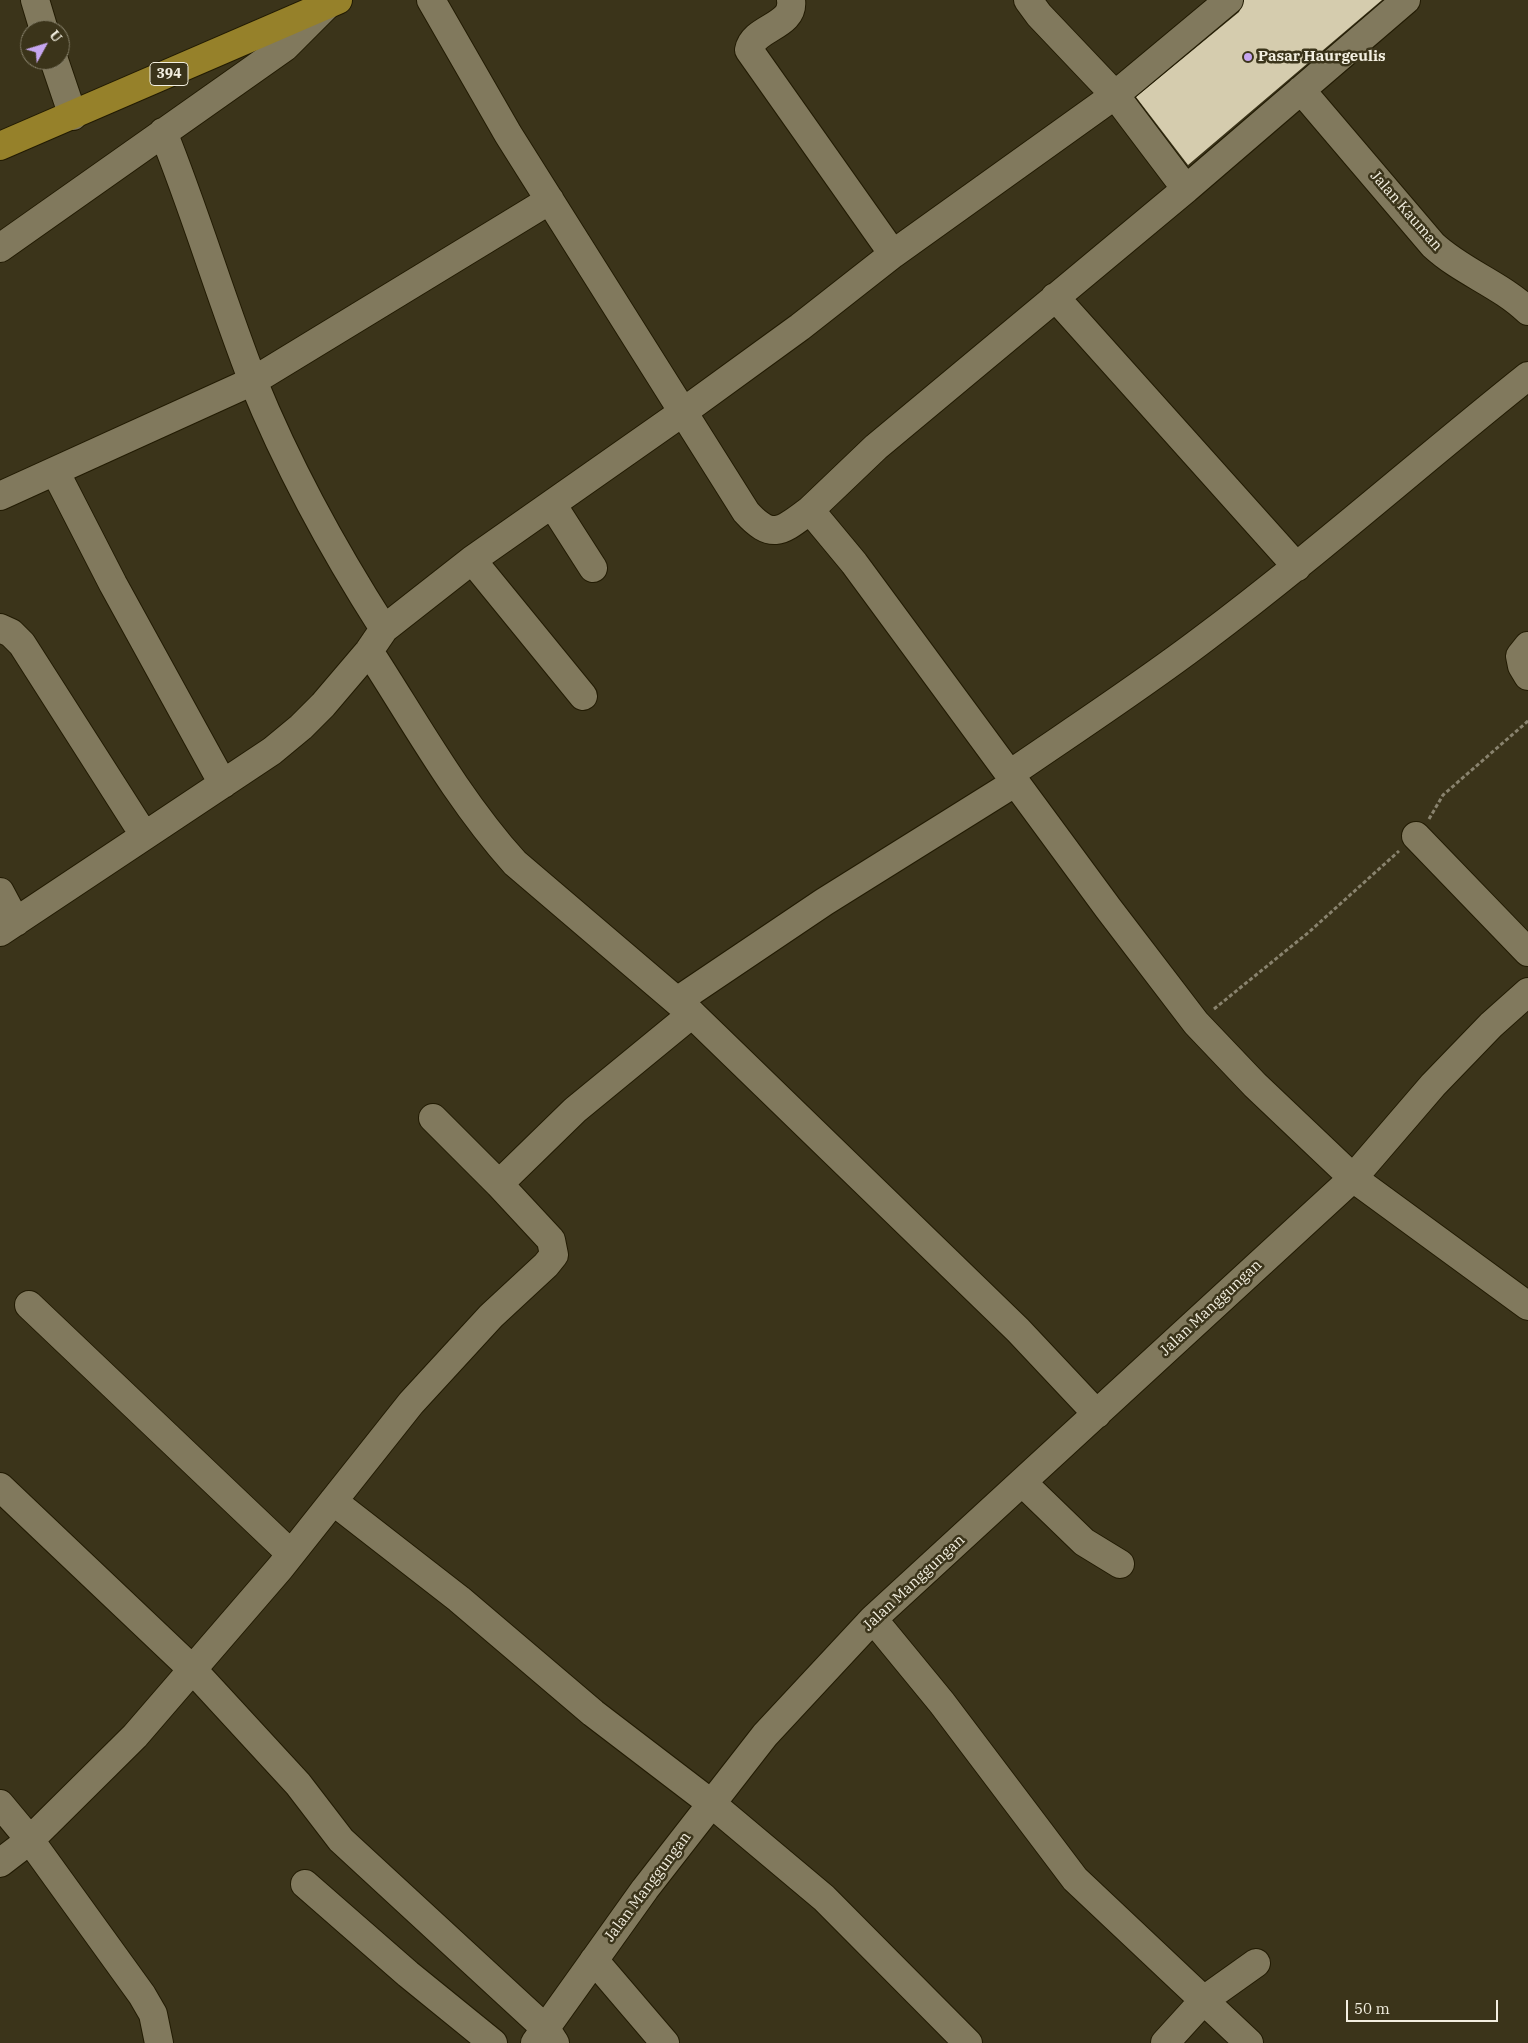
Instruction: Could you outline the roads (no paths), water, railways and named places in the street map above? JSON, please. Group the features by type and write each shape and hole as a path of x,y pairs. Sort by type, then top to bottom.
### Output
{"main road":[{"name":"394","path":"0,146 333,2"}],"street":[{"path":"34,0 41,20"},
{"path":"431,0 508,134 746,512 755,522 767,530 777,531 788,526 810,510 876,447 1186,189 1406,0"},
{"path":"791,0 789,13 783,20 754,39 749,50 893,254"},
{"path":"1028,0 1039,15 1115,95 1186,189"},
{"path":"0,892 8,927 272,751 301,727 376,640 472,560 683,412 800,327 893,254 1115,95 1229,0"},
{"path":"0,248 285,47 333,2"},
{"path":"57,70 73,116"},
{"name":"Jalan Kauman","path":"1301,90 1433,245 1455,263 1502,289 1528,312"},
{"path":"163,132 197,220 253,381 287,460 376,640 495,840 521,868 685,1007 1018,1330 1096,1414"},
{"path":"0,496 253,381 550,200"},
{"path":"1055,297 1297,567"},
{"path":"499,1184 685,1007 824,902 1013,778 1202,641 1297,567 1426,458 1528,376"},
{"path":"55,471 113,584 223,784"},
{"path":"552,504 593,568"},
{"path":"810,510 854,563 1196,1023 1255,1085 1353,1178 1528,1306"},
{"path":"472,560 583,696"},
{"path":"0,628 11,633 22,644 144,835"},
{"path":"1528,646 1520,656 1522,666 1528,676"},
{"path":"1416,836 1528,952"},
{"name":"Jalan Manggungan","path":"545,2038 594,1960 644,1889 766,1735 873,1619 1353,1178 1433,1085 1491,1025 1528,992"},
{"path":"0,1863 30,1840 135,1736 291,1554 411,1402 491,1316 546,1265 554,1255 551,1240 499,1184 433,1118"},
{"path":"29,1305 291,1554"},
{"path":"1022,1483 1084,1542 1120,1564"},
{"path":"0,1487 192,1670 287,1772 341,1840 545,2038"},
{"path":"333,1501 460,1599 593,1713 712,1804 824,1898 968,2043"},
{"path":"873,1619 942,1703 1075,1879 1249,2043"},
{"path":"0,1804 30,1840 142,1994 153,2014 159,2043"},
{"path":"305,1884 408,1974 493,2043"},
{"path":"594,1960 665,2043"},
{"path":"1164,2043 1204,2000 1256,1963"}],"place":[{"name":"Pasar Haurgeulis","path":"1248,57"}]}
